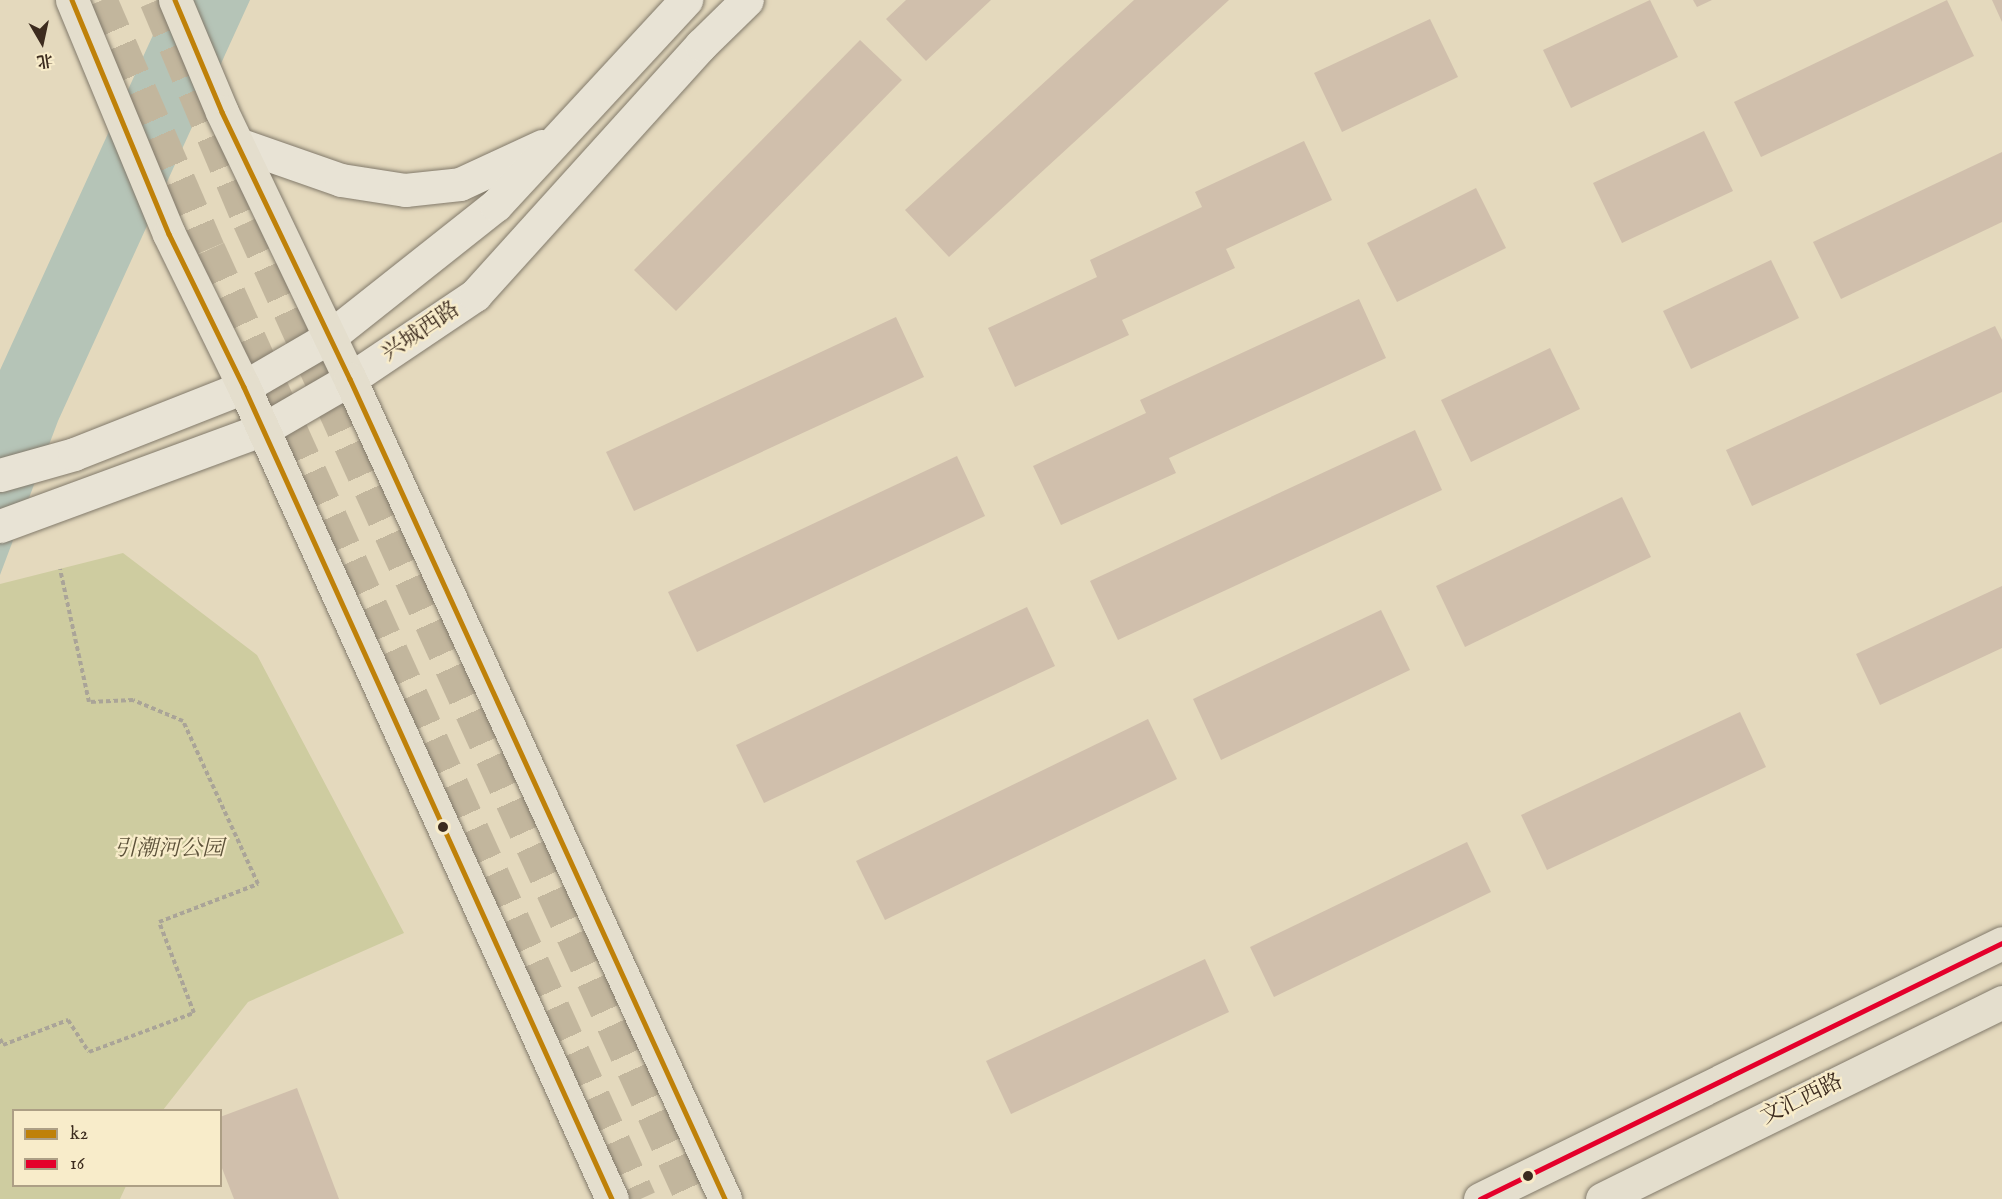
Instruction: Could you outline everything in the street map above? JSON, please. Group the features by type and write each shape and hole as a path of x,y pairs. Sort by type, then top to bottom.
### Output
{"main road":[{"path":"72,0 169,234 264,429 612,1199"},
{"path":"175,0 222,112 241,145 328,338 350,379 725,1199"},
{"path":"1480,1199 2002,944"},
{"name":"文汇西路","path":"1602,1199 2002,1002"}],"street":[{"path":"0,475 74,454 244,387 328,338 496,205 686,0"},
{"name":"兴城西路","path":"0,526 57,508 264,429 350,379 476,295 701,45 747,0"},
{"path":"241,145 341,180 405,190 460,184 557,139"}],"path":[{"path":"0,1040 3,1045 68,1020 89,1052 194,1013 159,922 258,884 183,721 133,700 89,702 60,568"}],"green space":[{"name":"引潮河公园","path":"123,553 257,655 404,933 248,1002 164,1109 12,1109 12,1187 126,1187 120,1199 0,1199 0,584"}],"shaded area":[{"path":"169,0 250,0 58,421 0,575 0,370"}],"building":[{"path":"906,0 991,0 926,61 886,19"},
{"path":"1134,0 1229,0 949,257 905,210"},
{"path":"1650,0 1678,57 1571,108 1543,50"},
{"path":"1693,0 1712,0 1697,7"},
{"path":"1947,0 1974,56 1761,157 1734,102"},
{"path":"1992,0 2002,0 2002,22"},
{"path":"1430,19 1458,77 1342,132 1314,73"},
{"path":"860,40 902,80 676,311 634,270"},
{"path":"1704,131 1733,191 1622,243 1593,183"},
{"path":"1304,141 1332,200 1226,249 1235,268 1122,320 1129,335 1015,387 988,328 1097,277 1090,260 1202,207 1195,192"},
{"path":"2002,152 2002,222 1841,299 1813,242"},
{"path":"1476,188 1506,248 1397,302 1367,243"},
{"path":"1771,260 1799,318 1691,369 1663,311"},
{"path":"1359,299 1386,358 1169,458 1176,473 1061,525 1033,466 1146,413 1140,400"},
{"path":"896,317 924,377 634,511 606,452"},
{"path":"1995,326 2002,340 2002,392 1752,506 1726,450"},
{"path":"1550,348 1580,409 1471,462 1441,400"},
{"path":"1415,430 1442,490 1118,640 1090,581"},
{"path":"957,456 985,516 697,652 668,592"},
{"path":"1622,497 1651,557 1465,647 1436,586"},
{"path":"2002,586 2002,648 1880,705 1856,654"},
{"path":"1027,607 1055,666 764,803 736,745"},
{"path":"1381,610 1410,670 1221,760 1193,699"},
{"path":"1740,712 1766,767 1547,870 1521,815"},
{"path":"1148,719 1177,779 885,920 856,861"},
{"path":"1467,842 1491,892 1274,997 1250,947"},
{"path":"1205,959 1229,1012 1011,1114 986,1061"},
{"path":"297,1088 339,1199 234,1199 222,1168 222,1116"}],"tunnel":[{"path":"101,0 209,249 640,1199"},
{"path":"156,0 249,221 692,1199"}],"transit line":[{"name":"k2","path":"72,0 169,234 244,387 612,1199"},
{"name":"k2","path":"175,0 222,112 350,379 725,1199"},
{"name":"16","path":"1480,1199 2002,943"}]}
